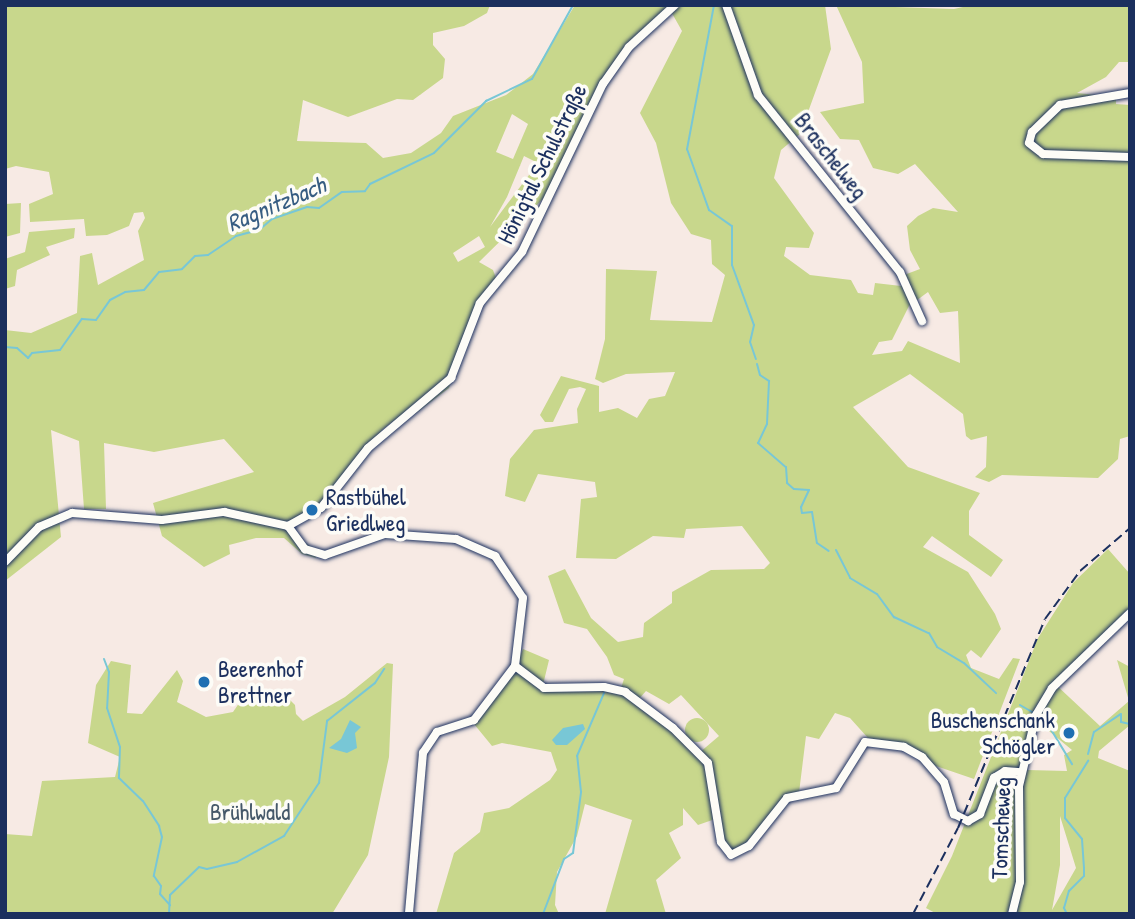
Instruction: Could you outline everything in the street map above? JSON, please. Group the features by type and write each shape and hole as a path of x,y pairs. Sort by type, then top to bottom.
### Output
{"street":[{"name":"Hönigtal Schulstraße","path":"288,526 321,508 368,448 451,377 480,303 522,252 603,84 629,47 675,5"},
{"name":"Braschelweg","path":"726,5 758,95 900,272 922,321"},
{"path":"1130,93 1060,105 1032,132 1029,143 1034,151 1043,154 1130,157"},
{"path":"5,562 39,527 72,513 162,520 224,512 288,526 304,549 319,554 396,534 456,539 487,551 505,566 523,598 515,666 474,720 437,732 428,741 419,783 421,820 409,914"},
{"name":"Tomscheweg","path":"1012,914 1020,882 1021,772 1036,715 1052,688 1130,613"},
{"path":"515,666 544,688 604,687 625,692 673,728 708,763 721,842 731,855 748,846 788,798 836,788 865,742 904,747 922,757 944,782 954,814 968,821 980,814 993,778 1005,771 1021,772"}],"green space":[{"path":"5,5 490,5 487,13 464,26 433,33 433,45 445,59 443,78 413,100 397,99 348,117 303,100 297,141 366,143 383,158 411,153 441,133 453,116 506,95 533,74 575,5 825,5 831,49 800,134 781,150 774,178 814,233 809,248 786,247 784,256 810,275 851,280 858,293 873,295 875,283 901,286 904,275 920,269 910,250 907,226 933,208 958,212 915,164 898,174 873,168 859,140 840,139 820,112 864,103 862,62 836,5 954,9 972,5 1130,5 1130,62 1119,62 1106,77 1077,93 1116,97 1116,104 1130,105 1130,436 1120,439 1118,459 1098,478 1002,475 989,482 975,477 986,467 987,436 971,440 966,436 963,414 910,374 853,407 908,467 980,493 969,511 969,535 1003,560 991,577 932,536 923,547 968,572 995,614 1001,629 981,658 971,650 966,655 971,668 999,679 1013,658 1020,659 974,779 936,766 904,744 868,738 850,718 835,713 819,739 806,736 799,793 787,798 739,853 725,850 718,818 698,825 683,808 683,825 669,833 681,858 656,880 666,914 605,914 632,820 585,804 577,836 557,872 555,905 559,914 436,914 454,853 480,832 484,813 509,808 550,780 557,770 551,752 502,743 492,746 474,724 512,675 523,649 549,660 542,689 621,688 624,679 614,675 607,657 587,629 564,623 548,576 565,569 591,618 618,642 643,637 644,623 672,603 672,592 711,570 764,569 770,563 742,526 686,529 684,538 653,536 616,559 576,558 581,499 597,497 595,482 538,474 525,502 505,496 510,459 534,430 578,423 577,409 586,389 580,387 569,389 553,422 545,422 540,415 561,376 599,386 599,412 618,408 637,418 649,399 665,396 675,372 626,374 603,383 595,379 605,339 606,269 657,271 650,320 712,322 725,275 712,264 711,240 691,234 671,203 656,143 640,113 682,31 669,8 613,68 547,195 479,262 493,270 496,278 477,303 449,388 415,414 407,411 383,429 323,501 283,528 316,550 316,558 302,554 284,538 256,538 229,545 230,554 204,567 162,536 153,503 254,472 224,439 154,452 104,443 106,509 84,509 79,441 51,430 61,537 5,581 5,330 31,333 77,313 80,256 92,253 98,285 144,260 138,231 145,218 143,212 134,213 129,226 107,235 86,236 84,219 30,222 29,204 53,194 49,172 16,166 5,169","holes":["512,114 528,124 513,159 496,152","524,156 538,163 490,227 507,197","479,236 485,247 458,262 453,253","928,292 940,313 958,311 960,363 908,341 902,351 872,355 879,342 892,340 909,306","646,691 669,704 681,695 719,736 699,753 638,700"]},
{"path":"21,203 20,233 5,237 5,204"},
{"path":"75,228 74,238 46,247 50,255 17,270 15,286 5,289 5,259 25,252 29,232"},
{"path":"1108,549 1130,574 1130,610 1054,683 1100,726 1129,701 1117,660 1130,667 1130,725 1099,751 1098,758 1130,771 1130,914 937,914 926,908 952,856 1038,638 1073,583","holes":["1038,722 1072,750 1064,755 1067,771 1027,770","1060,816 1076,868 1052,910 1060,865"]},
{"name":"Brühlwald","path":"111,661 131,665 127,713 142,714 177,670 183,681 177,702 206,717 233,712 246,693 268,703 279,689 295,705 296,714 303,721 345,697 387,663 393,664 389,757 368,855 332,914 5,914 5,834 32,836 42,781 115,777 120,757 88,743 96,685"},
{"path":"697,718 705,722 709,730 705,738 697,742 689,738 685,730 689,722"}],"water":[{"path":"350,720 361,727 355,733 357,748 347,753 329,748 341,739"},
{"path":"583,724 585,729 567,745 556,745 552,740 563,728"}],"waterway":[{"name":"Ragnitzbach","path":"5,347 17,348 28,358 32,353 60,350 82,319 96,320 110,300 125,292 144,290 159,272 182,269 195,256 208,255 236,236 259,230 272,219 307,207 319,208 342,192 365,191 370,184 434,153 486,101 532,79 573,5"},
{"path":"714,5 687,149 709,210 732,226 732,265 754,325 750,342 756,359"},
{"path":"757,364 760,375 769,381 767,424 758,443 786,467 787,483 794,489 809,490 801,507 802,513 812,512 817,543 829,551"},
{"path":"836,550 850,578 877,594 894,617 929,633 937,647 964,663 996,693"},
{"path":"104,659 109,672 107,708 120,747 119,778 143,801 159,826 162,837 154,876 161,886 160,894 170,905"},
{"path":"169,914 170,895 199,867 207,869 237,862 284,836 319,783 327,721 375,683 384,669"},
{"path":"1130,680 1130,690"},
{"path":"543,914 564,859 573,853 581,792 577,756 604,693"},
{"path":"1020,705 1034,713"},
{"path":"1088,754 1094,732 1121,714 1121,722 1130,724"},
{"path":"1044,718 1072,764"},
{"path":"1067,914 1064,908 1069,891 1084,876 1084,868 1082,839 1065,818 1065,798 1088,761"}],"railway":[{"path":"913,914 958,828 1045,619 1080,571 1130,528"}],"place":[{"name":"Rastbühel Griedlweg","path":"312,510"},
{"name":"Beerenhof Brettner","path":"204,682"},
{"name":"Buschenschank Schögler","path":"1069,733"}]}
